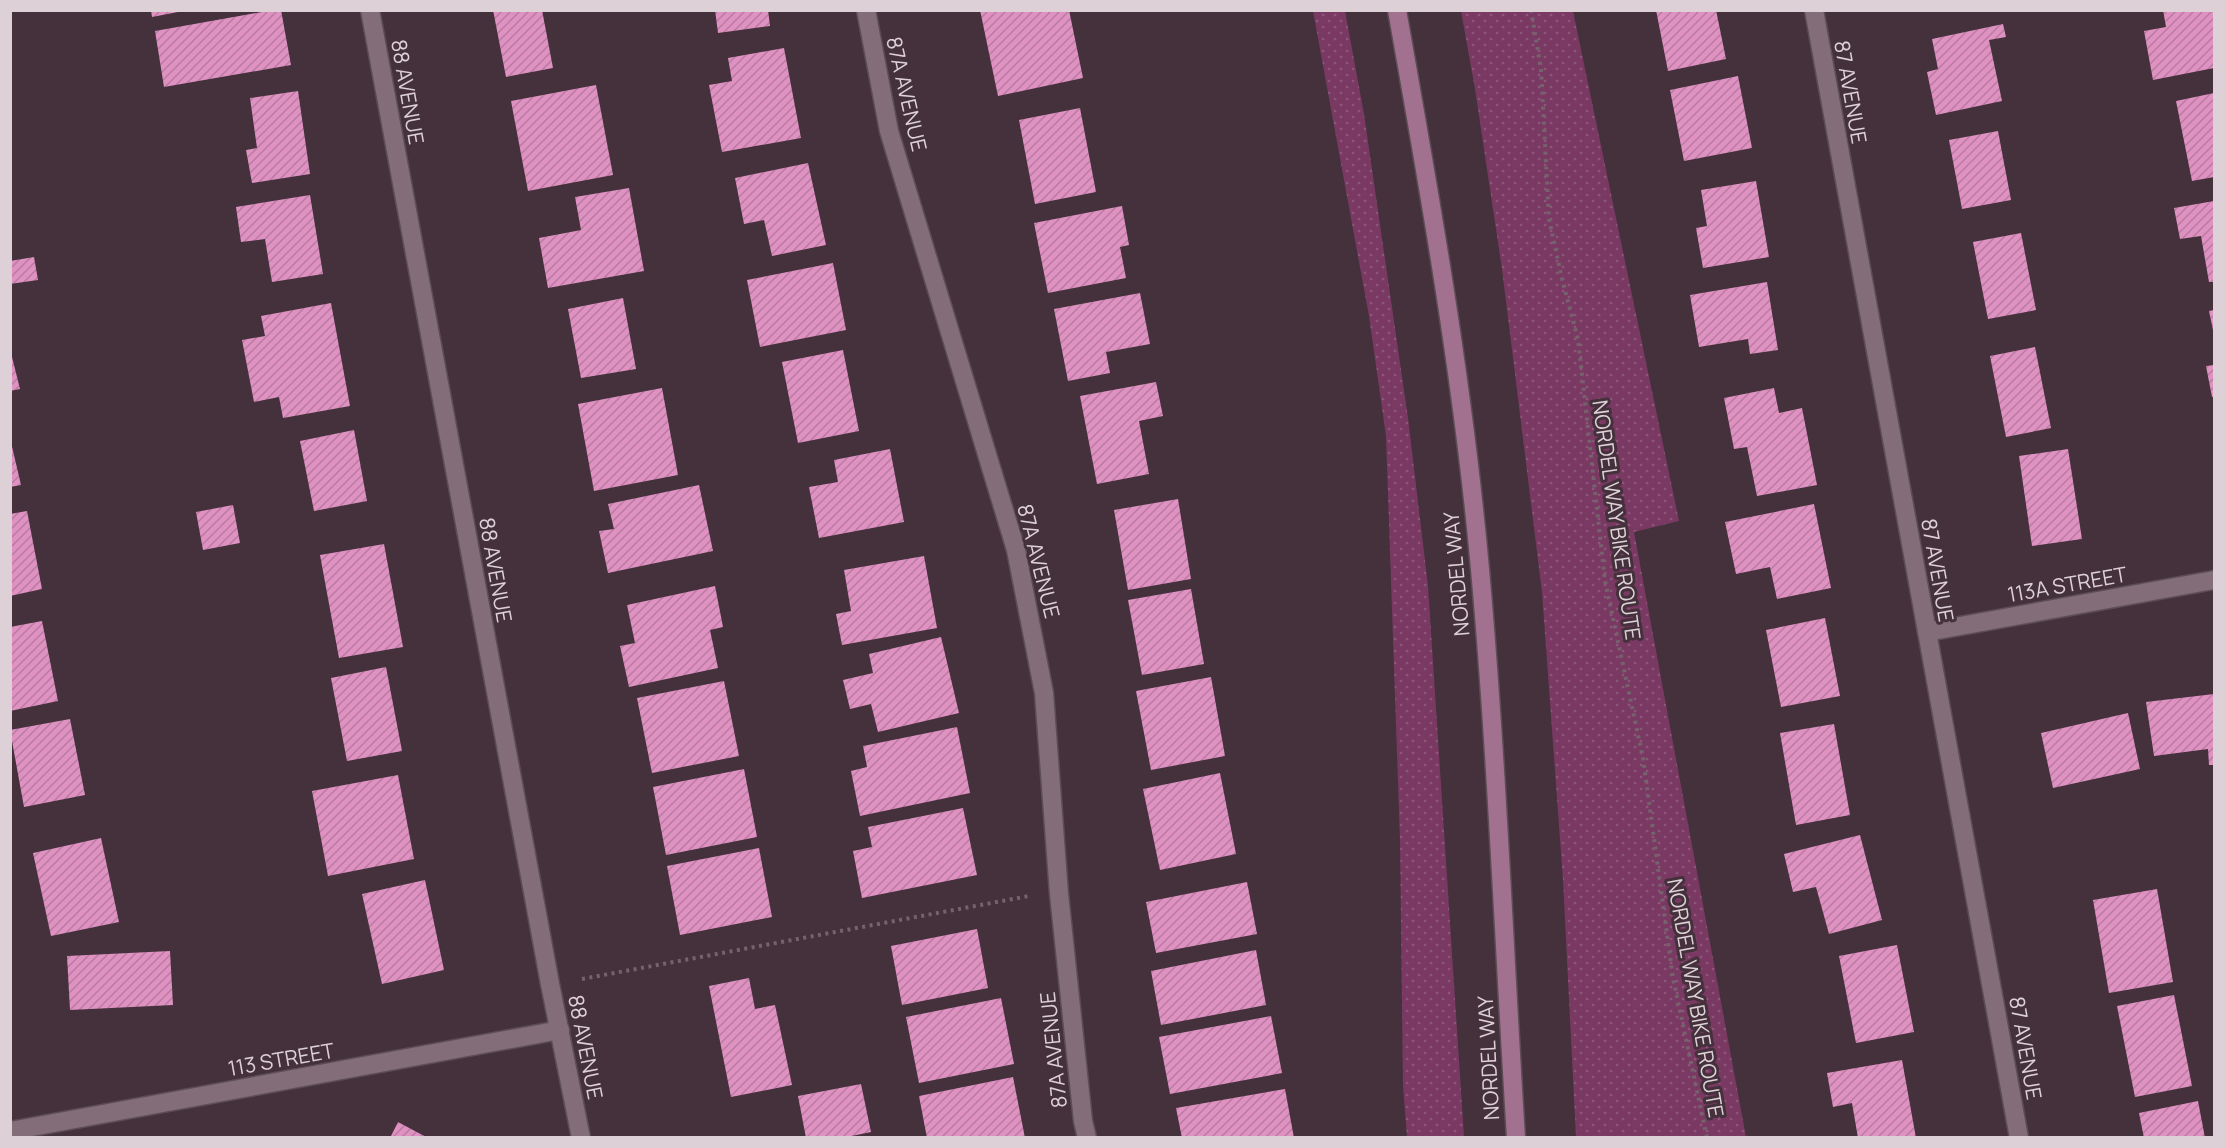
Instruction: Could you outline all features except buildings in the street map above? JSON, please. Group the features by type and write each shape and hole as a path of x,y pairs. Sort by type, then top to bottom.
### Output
{"main road":[{"name":"NORDEL WAY","path":"1397,10 1424,162 1456,367 1480,568 1516,1137"}],"street":[{"name":"88 AVENUE","path":"370,10 548,973 581,1137"},
{"name":"87A AVENUE","path":"866,10 889,131 1016,550 1031,620 1044,693 1059,894 1083,1121 1087,1137"},
{"name":"87 AVENUE","path":"1814,10 2019,1137"},
{"name":"113A STREET","path":"1927,632 2214,580"},
{"name":"113 STREET","path":"10,1131 560,1030"}],"path":[{"name":"NORDEL WAY BIKE ROUTE","path":"1531,10 1541,69 1549,219 1578,339 1605,581 1643,758 1673,978 1707,1137"},
{"path":"582,979 1030,896"}],"shaded area":[{"path":"1313,11 1345,11 1364,114 1408,418 1428,586 1464,1137 1407,1137 1403,1085 1400,840 1386,436 1369,316"},
{"path":"1461,11 1573,11 1679,521 1634,532 1746,1137 1576,1137 1563,880 1542,592 1502,269"}]}
